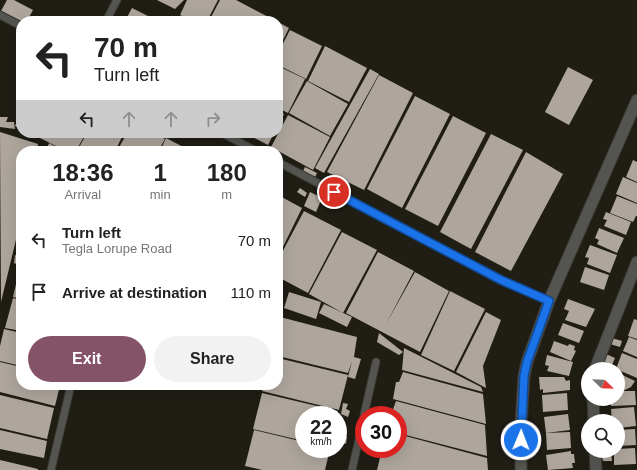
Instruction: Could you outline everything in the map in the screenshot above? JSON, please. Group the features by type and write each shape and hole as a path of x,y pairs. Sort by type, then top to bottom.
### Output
{"street":[{"path":"521,470 524,376 527,362 549,301 637,100"},
{"path":"597,362 637,262"},
{"path":"595,458 596,470"}],"lane":[{"path":"109,16 117,0"},
{"path":"0,14 16,23"},
{"path":"231,138 247,146"},
{"path":"283,165 501,280 549,301"},
{"path":"366,406 376,362"},
{"path":"51,470 70,390"},
{"path":"352,470 355,456"}],"building":[{"path":"7,0 14,0 33,10 30,16 16,16 16,18 1,11"},
{"path":"157,0 184,0 175,9"},
{"path":"187,0 218,0 210,16 180,15"},
{"path":"220,0 236,0 266,16 212,16"},
{"path":"132,8 148,16 128,16"},
{"path":"283,25 289,28 283,40"},
{"path":"290,30 322,46 306,79 283,68 283,43"},
{"path":"325,46 367,68 349,102 308,81"},
{"path":"568,67 593,80 569,125 545,112"},
{"path":"283,68 305,79 288,113 283,110"},
{"path":"370,69 379,74 324,173 315,168"},
{"path":"379,75 413,93 364,190 327,172"},
{"path":"307,81 348,104 330,136 289,113"},
{"path":"415,96 450,114 402,208 367,189"},
{"path":"288,115 330,137 313,170 283,154 283,146 272,146 276,138 283,138 283,124"},
{"path":"453,116 486,133 438,226 405,209"},
{"path":"0,117 8,117 6,122 14,122 15,129 0,127"},
{"path":"0,132 38,144 38,146 16,146 16,240 1,302"},
{"path":"491,134 523,150 471,249 440,232"},
{"path":"40,138 83,138 79,146 56,146"},
{"path":"84,138 122,138 118,146 80,146"},
{"path":"124,138 165,139 161,146 120,146"},
{"path":"166,138 181,146 162,146"},
{"path":"255,138 272,138 268,145"},
{"path":"49,143 55,146 48,146"},
{"path":"526,152 563,174 511,271 475,252"},
{"path":"633,160 637,162 637,182 626,177"},
{"path":"305,167 317,173 314,179 302,173"},
{"path":"623,177 637,183 637,203 616,194"},
{"path":"300,188 307,193 305,197 297,192"},
{"path":"310,192 322,198 316,212 304,206"},
{"path":"617,196 637,204 637,216 633,222 610,213"},
{"path":"283,198 302,208 283,247"},
{"path":"304,211 341,230 308,293 283,280 283,251"},
{"path":"606,212 631,222 626,235 604,226 607,220 603,219"},
{"path":"599,228 624,238 617,253 597,244 599,240 595,238"},
{"path":"342,232 377,250 343,313 309,294"},
{"path":"590,245 617,255 610,273 587,264 589,258 585,257"},
{"path":"378,252 414,271 386,324 415,272 449,291 420,352 346,313"},
{"path":"15,255 16,264 14,263"},
{"path":"585,267 609,275 604,290 580,282"},
{"path":"16,284 16,298 13,297"},
{"path":"450,291 485,309 454,371 421,355"},
{"path":"289,292 321,302 316,319 284,308"},
{"path":"13,298 16,299 16,330 5,328"},
{"path":"568,299 595,309 586,327 565,320 569,311 564,309"},
{"path":"324,304 352,317 347,327 319,313"},
{"path":"486,312 501,320 483,366 486,388 456,372"},
{"path":"283,318 357,337 354,357 361,359 355,379 348,377 352,361 348,373 283,357"},
{"path":"634,319 637,320 637,339 628,336"},
{"path":"563,323 584,331 579,343 558,335"},
{"path":"4,329 16,332 16,365 0,361 0,346"},
{"path":"379,333 403,352 399,355 377,342"},
{"path":"629,337 637,340 637,357 623,351"},
{"path":"612,338 622,341 620,347 610,344"},
{"path":"554,341 568,346 569,344 575,346 574,350 576,351 571,361 550,352"},
{"path":"404,348 481,387 483,392 402,370"},
{"path":"622,353 637,359 637,378 625,373 625,362 619,362"},
{"path":"606,354 615,358 613,362 606,362 602,360"},
{"path":"547,355 573,362 569,376 547,371 549,366 545,365"},
{"path":"283,359 348,375 340,406 323,406 262,391 283,390"},
{"path":"0,362 16,366 16,390 59,390 55,406 0,392"},
{"path":"403,372 483,394 486,424 393,399 396,382 399,382"},
{"path":"625,376 635,381 631,387 625,390"},
{"path":"539,377 564,377 566,381 570,380 570,390 543,393 543,389 540,390"},
{"path":"625,391 635,391 636,405 625,405"},
{"path":"262,393 317,406 295,406 295,439 253,429"},
{"path":"567,393 568,410 543,412 542,395"},
{"path":"0,395 54,408 47,439 0,428"},
{"path":"396,401 485,425 487,456 407,435 407,406 394,406"},
{"path":"343,403 348,404 347,406 342,406"},
{"path":"634,407 636,426 625,427 625,414 611,414 611,409"},
{"path":"347,410 350,411 347,417"},
{"path":"568,414 570,430 546,433 544,417"},
{"path":"635,429 636,445 625,446 625,430"},
{"path":"0,430 47,441 44,458 0,449"},
{"path":"254,430 295,440 295,458 328,458 325,470 262,470 245,466"},
{"path":"570,432 571,448 547,450 546,433"},
{"path":"407,436 487,458 488,470 377,470 380,458 407,458"},
{"path":"635,448 636,464 614,465 614,458 625,458 625,449"},
{"path":"571,451 571,454 574,454 575,463 572,463 573,468 548,470 546,455"},
{"path":"602,458 612,458 612,461 603,461"},
{"path":"0,460 38,469 38,470 0,470"}],"route":[{"path":"334,192 501,280 549,301 527,362 524,376 521,440"}]}
